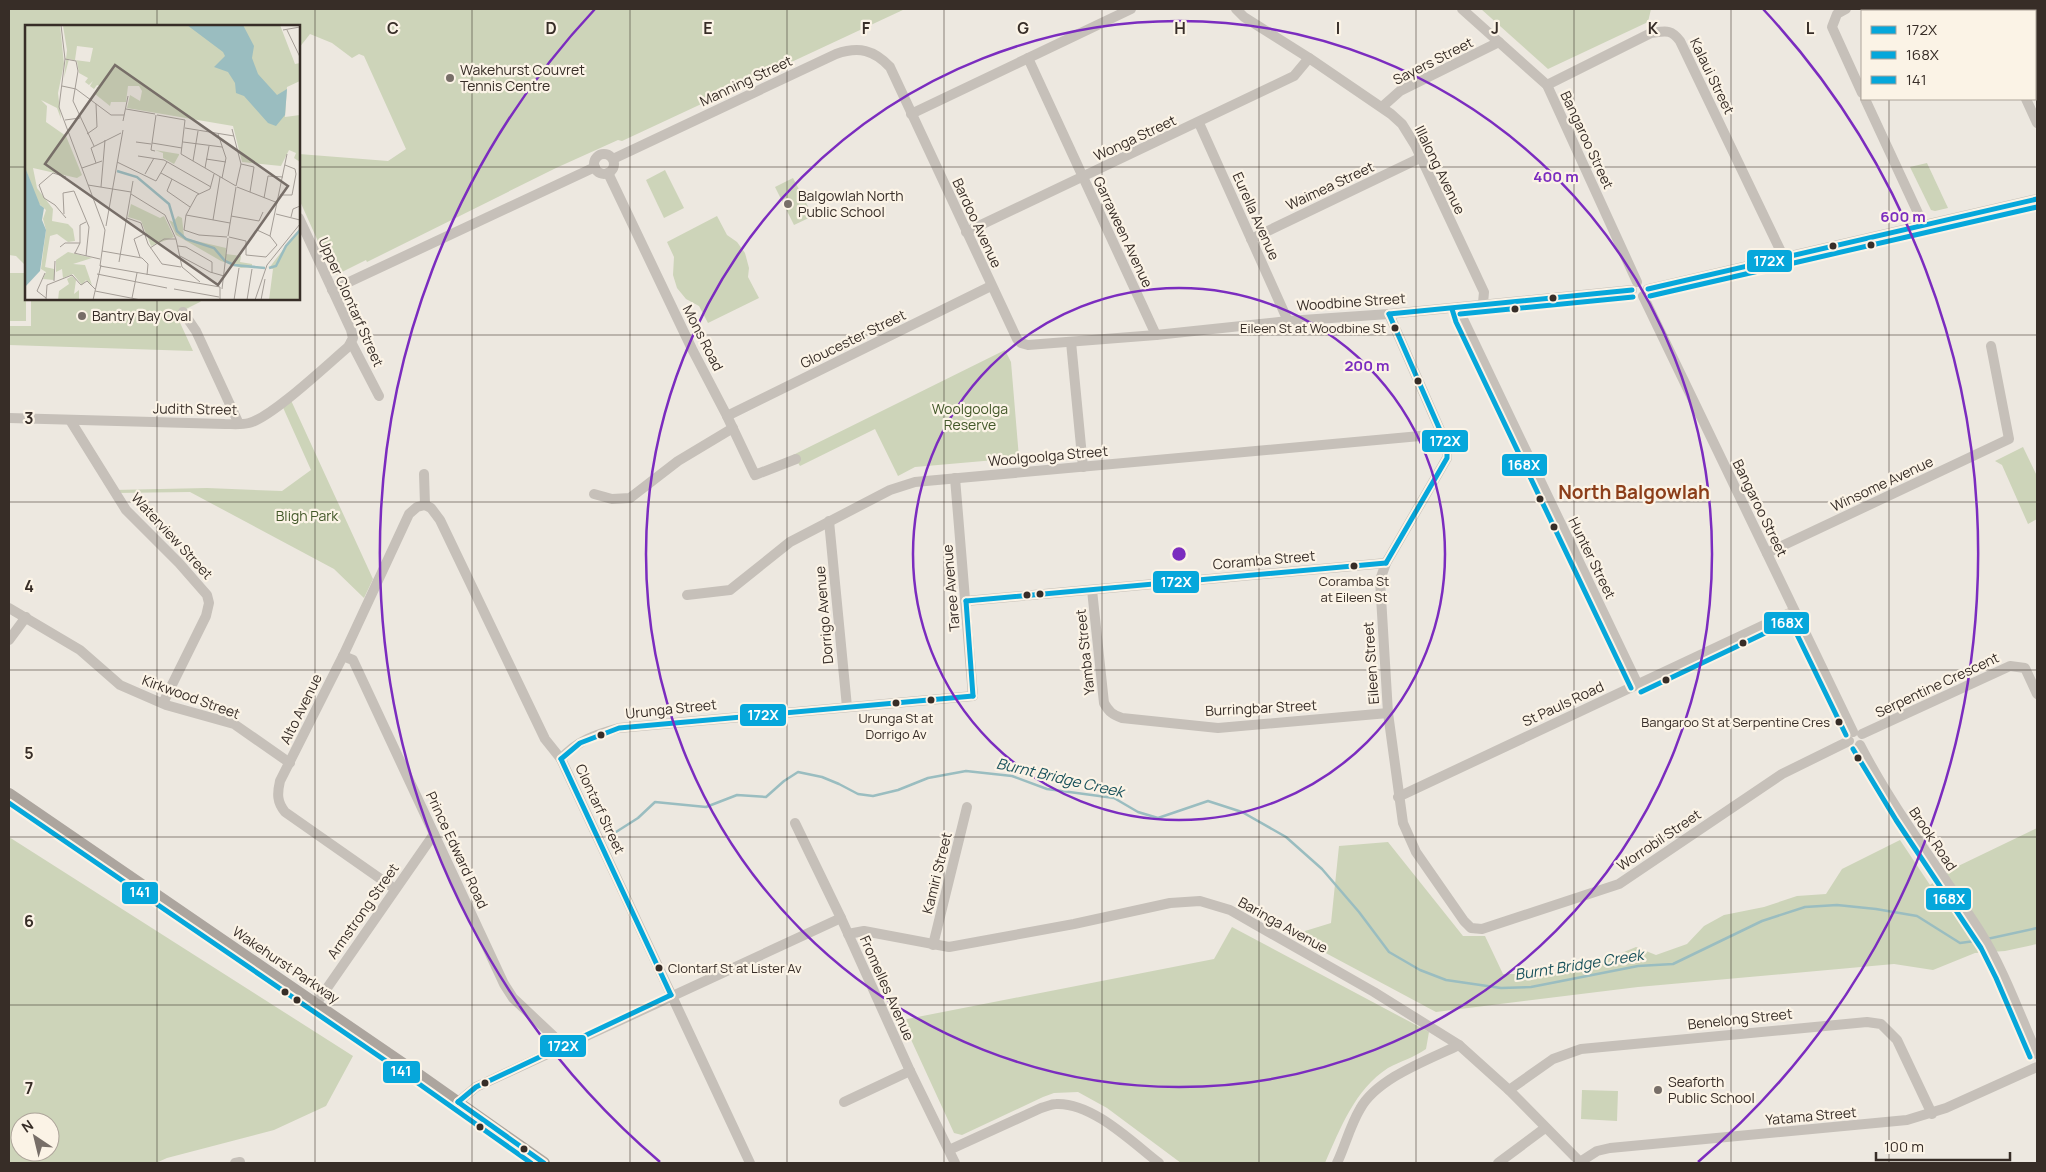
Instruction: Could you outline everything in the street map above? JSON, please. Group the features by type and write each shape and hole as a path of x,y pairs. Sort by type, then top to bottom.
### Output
{"main road":[{"name":"Wakehurst Parkway","path":"9,794 544,1163"}],"street":[{"path":"912,114 1131,9"},
{"name":"Illalong Avenue","path":"1236,9 1244,17 1382,107 1402,124 1410,135 1484,292 1483,303"},
{"name":"Bangaroo Street","path":"1462,9 1547,85 1635,286"},
{"path":"1846,9 1837,14 1832,27 1861,91"},
{"name":"Kalaui Street","path":"1547,85 1651,33 1666,31 1674,34 1680,41 1784,258"},
{"name":"Sayers Street","path":"1382,107 1400,91 1499,42"},
{"name":"Manning Street","path":"613,159 849,50 859,49 868,51 880,58 890,68"},
{"name":"Garraween Avenue","path":"1028,58 1156,335"},
{"name":"Wonga Street","path":"966,232 1199,123 1294,76 1309,58"},
{"name":"Bardoo Avenue","path":"890,68 1017,339 1021,343 1028,345 1071,342"},
{"path":"1865,100 1924,226"},
{"path":"2027,100 2036,116"},
{"name":"Eurella Avenue","path":"1199,123 1288,321"},
{"path":"607,154 613,159 614,166 608,172 602,173 595,167 596,158 601,155 607,154"},
{"name":"Waimea Street","path":"1251,239 1420,158"},
{"path":"332,290 595,167"},
{"name":"Mons Road","path":"608,172 692,349 755,475 796,459"},
{"path":"1635,286 1643,282 1646,293 1784,258 2037,199"},
{"name":"Upper Clontarf Street","path":"300,220 351,330 352,342 379,396"},
{"name":"Gloucester Street","path":"727,416 991,286"},
{"name":"Woodbine Street","path":"1071,342 1460,307 1635,286"},
{"name":"Bangaroo Street","path":"1646,293 1767,554 1855,736"},
{"name":"Hunter Street","path":"1460,307 1463,319 1638,685"},
{"path":"183,312 196,331 239,424"},
{"name":"Eileen Street","path":"1389,314 1448,446 1447,458 1386,564 1381,575 1379,588 1388,713 1398,797 1403,824 1416,852 1464,921 1471,928"},
{"name":"Judith Street","path":"9,418 249,423 260,418 352,342"},
{"path":"1071,342 1083,467"},
{"name":"Winsome Avenue","path":"1767,554 2009,438 1991,346"},
{"name":"Waterview Street","path":"70,420 126,510 179,563 207,595 209,603 206,616 163,703"},
{"path":"594,494 612,499 630,498 678,461 733,428"},
{"name":"Woolgoolga Street","path":"687,595 730,590 790,542 890,490 916,482 1442,434"},
{"path":"424,474 425,505"},
{"name":"Taree Avenue","path":"955,478 973,696"},
{"name":"Alto Avenue","path":"395,889 285,812 279,803 278,792 280,781 409,514 417,507 425,505"},
{"name":"Clontarf Street","path":"425,505 431,508 440,520 545,739 561,759 750,1163"},
{"name":"Dorrigo Avenue","path":"829,521 847,707"},
{"name":"Coramba Street","path":"966,600 1386,564"},
{"name":"Yamba Street","path":"1092,590 1104,703 1108,711"},
{"name":"Kirkwood Street","path":"9,608 80,650 120,685 163,703 234,724 290,763"},
{"name":"St Pauls Road","path":"1398,797 1794,611"},
{"path":"9,640 26,617"},
{"name":"Prince Edward Road","path":"342,656 353,660 504,984 513,998 564,1046"},
{"name":"Serpentine Crescent","path":"1855,736 2010,666 2025,668 2037,694"},
{"name":"Urunga Street","path":"561,759 572,746 599,734 619,728 973,696"},
{"name":"Burringbar Street","path":"1108,711 1122,718 1218,728 1388,713"},
{"name":"Brook Road","path":"1855,736 1864,740 1860,745 1903,820 1980,931 2037,1054"},
{"name":"Worrobil Street","path":"1471,928 1482,929 1619,884 1782,774 1855,736"},
{"name":"Kamiri Street","path":"933,945 967,807"},
{"name":"Fromelles Avenue","path":"795,823 841,918 910,1072 955,1163"},
{"name":"Armstrong Street","path":"316,1004 434,834"},
{"name":"Baringa Avenue","path":"848,934 864,931 949,947 1074,924 1170,903 1200,901 1230,910 1374,992 1460,1044 1509,1090 1580,1162"},
{"path":"458,1102 476,1086 841,918"},
{"name":"Benelong Street","path":"1509,1090 1554,1059 1580,1049 1867,1022 1881,1024 1897,1040 1932,1114"},
{"path":"1337,1163 1360,1109 1372,1092 1388,1081 1460,1044"},
{"name":"Yatama Street","path":"1580,1162 1597,1151 1610,1148 1894,1122 1932,1114 2037,1067"},
{"path":"844,1102 910,1072"},
{"path":"949,1150 1041,1108 1056,1104 1070,1105 1086,1110 1159,1163"},
{"path":"1498,1163 1545,1128"}],"green space":[{"path":"9,9 905,9 622,141 618,140 556,168 367,262 366,260 336,275 325,257 300,201 300,154 388,161 406,149 364,56 359,54 352,58 332,43 310,34 300,47 300,25 25,25 25,265 16,256 9,255"},
{"path":"1481,9 1651,9 1648,22 1548,69"},
{"path":"1927,163 1948,208 1931,210 1910,167"},
{"path":"665,170 684,208 664,218 646,180"},
{"path":"793,178 813,216 794,225 775,187"},
{"path":"717,216 727,235 737,242 745,253 749,268 748,277 759,298 708,323 699,306 686,299 677,288 673,275 674,257 667,242"},
{"path":"9,273 25,273 26,321 9,321"},
{"path":"31,300 202,300 176,314 193,351 9,345 9,326 31,326"},
{"name":"Woolgoolga Reserve","path":"1005,350 1011,362 1019,458 915,467 898,476 875,429 800,466 793,455"},
{"name":"Bligh Park","path":"289,396 373,579 364,598 334,569 190,492 115,493 113,490 207,488 282,491 311,470 281,403"},
{"path":"2023,447 2037,476 2037,519 2028,524 2002,465 1995,461"},
{"path":"2037,828 2037,944 2005,951 1975,953 1933,970 1894,964 1638,987 1436,1012 1292,935 1331,923 1339,846 1388,842 1463,936 1485,936 1503,974 1544,974 1588,967 1636,947 1656,955 1687,944 1704,926 1724,915 1764,907 1797,896 1826,894 1842,869 1900,840 1930,885 1952,869"},
{"path":"9,837 353,1056 326,1106 274,1130 167,1158 156,1163 9,1163"},
{"path":"1232,927 1429,1032 1426,1049 1388,1068 1366,1087 1350,1111 1325,1163 1181,1163 1107,1108 1078,1092 1054,1093 962,1135 954,1133 902,1020 1214,959"},
{"path":"1582,1090 1618,1091 1617,1121 1581,1119"}],"waterway":[{"name":"Burnt Bridge Creek","path":"610,831 616,832 638,818 655,802 706,807 737,795 766,797 784,781 798,772 822,777 858,794 873,796 898,790 928,778 966,771 1012,776 1047,789 1114,798 1138,812 1158,818 1208,801 1242,812 1286,837 1322,869 1359,912 1389,952 1420,970 1446,980 1501,988 1531,987 1638,966 1673,964 1762,921 1805,907 1837,905 1917,916 1960,943 1982,940"},
{"name":"Burnt Bridge Creek","path":"1987,939 2037,928"}],"transit line":[{"name":"172X","path":"1648,289 2037,199"},
{"name":"168X","path":"1650,296 2037,207"},
{"name":"172X","path":"1389,314 1632,290"},
{"name":"168X","path":"1460,314 1633,297"},
{"name":"168X","path":"1452,309 1456,322 1631,688"},
{"name":"172X","path":"1386,563 1447,458 1447,446 1389,314"},
{"name":"172X","path":"966,601 1386,563"},
{"name":"172X","path":"966,601 973,696"},
{"name":"168X","path":"1787,614 1846,735"},
{"name":"168X","path":"1641,692 1797,618"},
{"name":"172X","path":"561,759 580,743 619,728 973,696"},
{"name":"168X","path":"1853,749 1896,820 1981,948 2030,1057"},
{"name":"172X","path":"561,759 671,995"},
{"name":"141","path":"9,803 405,1074 531,1163"},
{"name":"172X","path":"458,1102 476,1087 671,995"},
{"name":"172X","path":"458,1102 544,1163"}],"place":[{"name":"Wakehurst Couvret Tennis Centre","path":"450,78"},
{"name":"Balgowlah North Public School","path":"788,204"},
{"name":"Bantry Bay Oval","path":"82,316"},
{"name":"Eileen St at Woodbine St","path":"1395,328"},
{"name":"Coramba St at Eileen St","path":"1354,566"},
{"name":"Urunga St at Dorrigo Av","path":"896,703"},
{"name":"Bangaroo St at Serpentine Cres","path":"1839,722"},
{"name":"Clontarf St at Lister Av","path":"659,968"},
{"name":"Seaforth Public School","path":"1658,1090"}],"district":[{"name":"North Balgowlah","path":"1634,492"}]}
